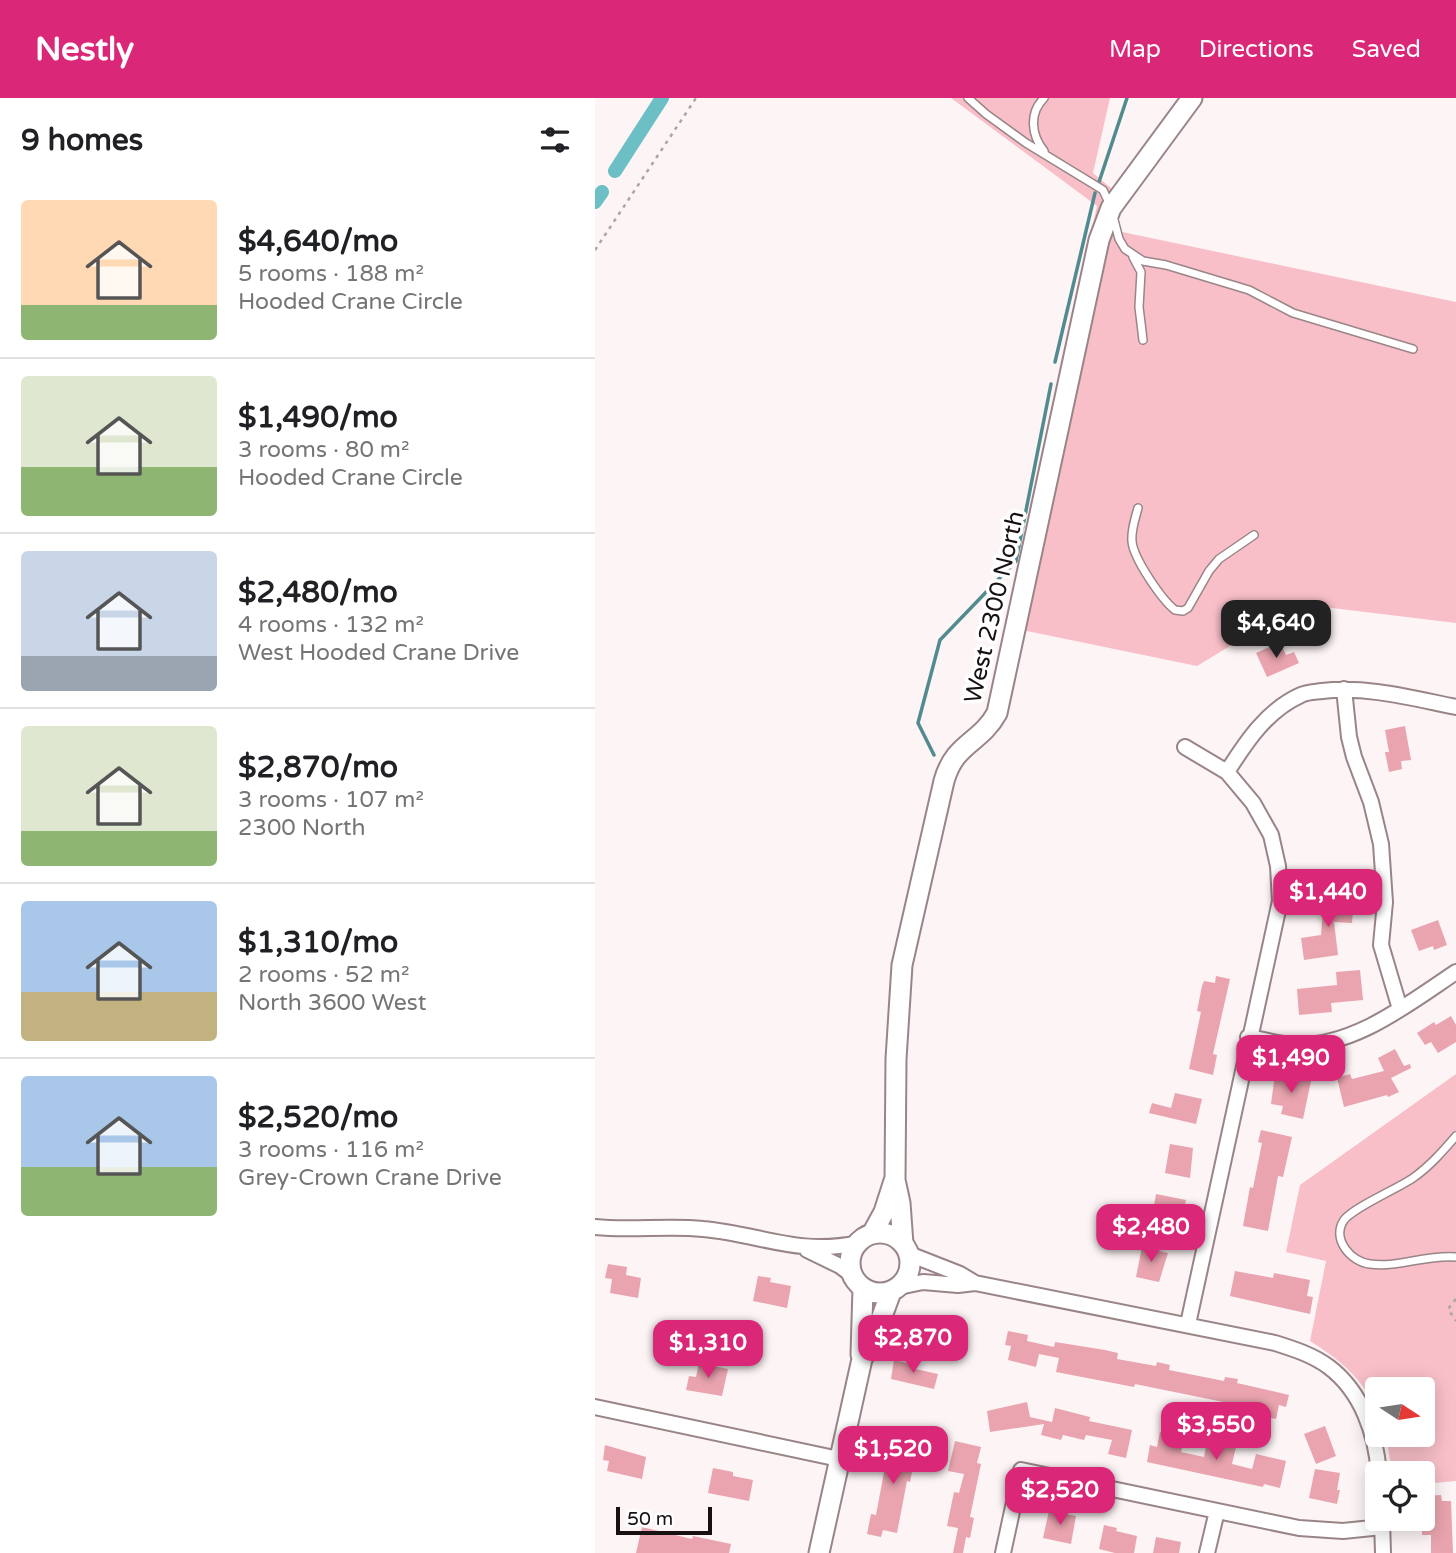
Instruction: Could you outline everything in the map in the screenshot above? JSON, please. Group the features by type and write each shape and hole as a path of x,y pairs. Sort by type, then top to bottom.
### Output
{"street":[{"name":"West 2300 North","path":"895,1180 896,1059 902,965 948,767 965,744 990,725 997,713 1099,240 1111,208 1192,98"},
{"path":"1227,772 1245,741 1273,713 1303,694 1344,689 1377,691 1456,707"},
{"path":"1344,689 1349,737 1371,802 1381,844 1385,902 1381,945 1400,1009"},
{"path":"1185,747 1227,772 1253,803 1271,835 1278,866 1280,901 1248,1037 1188,1324"},
{"path":"1248,1037 1291,1045 1324,1043 1375,1025 1456,972"},
{"path":"862,1359 858,1282 851,1258 884,1212 895,1180"},
{"path":"819,1553 862,1359 895,1289 909,1272 895,1180"},
{"path":"595,1227 703,1228 803,1248 837,1247 889,1234 906,1249 975,1283"},
{"path":"803,1248 840,1266 872,1293 923,1282 958,1285 975,1283 1188,1324 1275,1343 1306,1354 1330,1368 1349,1388 1367,1416 1374,1437 1377,1461"},
{"path":"595,1407 839,1459"},
{"path":"1003,1553 1021,1470 1299,1528 1343,1531 1365,1526"},
{"path":"1207,1553 1217,1511"},
{"path":"1382,1531 1383,1553"}],"lane":[{"path":"968,98 986,114 1103,190 1119,239 1141,272 1139,307 1143,340"},
{"path":"1044,98 1038,104 1033,117 1034,130 1038,144 1051,158"},
{"path":"1131,254 1143,261 1166,265 1249,290 1293,313 1413,349"},
{"path":"1138,508 1133,528 1133,549 1175,610 1183,611 1188,608 1219,559 1254,535"},
{"path":"1456,1136 1414,1178 1348,1216 1341,1231 1348,1254 1367,1264 1400,1264 1456,1257"}],"path":[{"path":"595,250 696,98"},
{"path":"1456,1299 1448,1308 1456,1321"}],"shaded area":[{"path":"951,98 1110,98 1093,173 1123,198 1108,229 1456,302 1456,623 1299,604 1197,666 1022,630 1106,241 1090,237 1097,206"},
{"path":"1456,1074 1456,1481 1435,1483 1435,1461 1390,1461 1388,1447 1435,1447 1435,1377 1365,1377 1365,1389 1331,1355 1310,1341 1326,1261 1286,1252 1300,1185"}],"building":[{"path":"1280,642 1286,655 1294,652 1299,663 1267,677 1256,653"},
{"path":"1405,726 1411,760 1401,761 1402,769 1389,772 1385,730"},
{"path":"1324,897 1354,899 1352,923 1334,922 1338,955 1304,960 1301,938 1321,935"},
{"path":"1438,920 1447,945 1434,950 1433,946 1419,951 1411,930"},
{"path":"1360,970 1363,1000 1331,1003 1332,1012 1299,1015 1297,989 1337,985 1336,972"},
{"path":"1216,976 1230,979 1213,1054 1217,1055 1213,1075 1189,1069 1201,1012 1197,1011 1202,986 1204,981 1215,983"},
{"path":"1451,1016 1456,1025 1456,1042 1438,1053 1431,1042 1425,1045 1417,1033 1434,1022 1436,1025"},
{"path":"1395,1049 1404,1066 1410,1064 1411,1068 1391,1078 1399,1092 1344,1107 1337,1078 1350,1074 1352,1079 1384,1071 1378,1058"},
{"path":"1275,1074 1311,1081 1303,1119 1281,1114 1283,1106 1271,1104"},
{"path":"1175,1093 1202,1099 1196,1124 1149,1113 1152,1103 1171,1108"},
{"path":"1261,1130 1292,1137 1283,1177 1278,1176 1268,1231 1243,1226 1262,1143 1258,1142"},
{"path":"1170,1144 1193,1148 1190,1178 1165,1173"},
{"path":"1156,1194 1186,1200 1180,1231 1166,1228 1168,1221 1152,1218"},
{"path":"1142,1247 1168,1253 1159,1282 1136,1277"},
{"path":"608,1264 627,1267 626,1275 641,1278 638,1298 610,1293 612,1279 605,1278"},
{"path":"1235,1271 1273,1278 1274,1273 1310,1280 1307,1296 1313,1297 1310,1314 1230,1296"},
{"path":"758,1276 771,1278 770,1282 791,1286 787,1308 753,1301"},
{"path":"1008,1331 1028,1335 1027,1341 1054,1347 1055,1342 1105,1350 1118,1353 1117,1359 1156,1366 1157,1362 1170,1365 1169,1370 1224,1381 1225,1377 1238,1379 1237,1383 1289,1395 1286,1407 1279,1405 1276,1419 1246,1413 1248,1407 1135,1384 1134,1387 1056,1372 1059,1358 1039,1354 1036,1367 1008,1360 1011,1346 1005,1345"},
{"path":"894,1360 912,1364 911,1368 938,1374 934,1389 891,1379"},
{"path":"699,1363 728,1369 722,1396 686,1390 689,1376 696,1377"},
{"path":"1027,1402 1030,1417 1052,1422 1055,1408 1090,1417 1089,1421 1132,1430 1126,1458 1108,1454 1112,1440 1086,1435 1084,1440 1063,1435 1061,1440 1041,1435 1044,1424 990,1432 987,1411"},
{"path":"1325,1426 1336,1456 1316,1464 1304,1434"},
{"path":"1160,1432 1185,1436 1181,1452 1204,1457 1207,1441 1236,1447 1232,1464 1252,1469 1256,1454 1286,1461 1280,1488 1264,1484 1263,1487 1147,1462 1150,1445 1157,1447"},
{"path":"888,1434 904,1437 902,1445 917,1447 897,1533 883,1530 881,1537 867,1534 871,1514 876,1515 887,1456 884,1456"},
{"path":"955,1441 981,1447 977,1463 981,1464 970,1517 974,1518 970,1538 966,1537 963,1553 953,1553 958,1528 947,1526 954,1492 959,1493 964,1474 948,1471"},
{"path":"605,1445 646,1457 642,1479 607,1471 609,1461 603,1460"},
{"path":"713,1468 753,1480 749,1501 708,1493"},
{"path":"1315,1469 1340,1473 1337,1504 1309,1498"},
{"path":"1435,1495 1441,1495 1442,1501 1451,1501 1453,1553 1431,1553 1431,1535 1422,1535 1422,1531 1435,1531"},
{"path":"1049,1511 1076,1516 1071,1544 1043,1538"},
{"path":"1104,1525 1137,1536 1134,1553 1115,1553 1099,1549"},
{"path":"642,1527 692,1539 693,1536 731,1544 729,1553 636,1553"},
{"path":"1156,1537 1181,1542 1179,1553 1153,1553"}],"waterway":[{"path":"615,171 662,98"},
{"path":"1099,182 1127,98"},
{"path":"595,202 602,192"},
{"path":"1055,362 1095,193"},
{"path":"934,755 918,723 940,640 1016,561 1051,384"}]}
